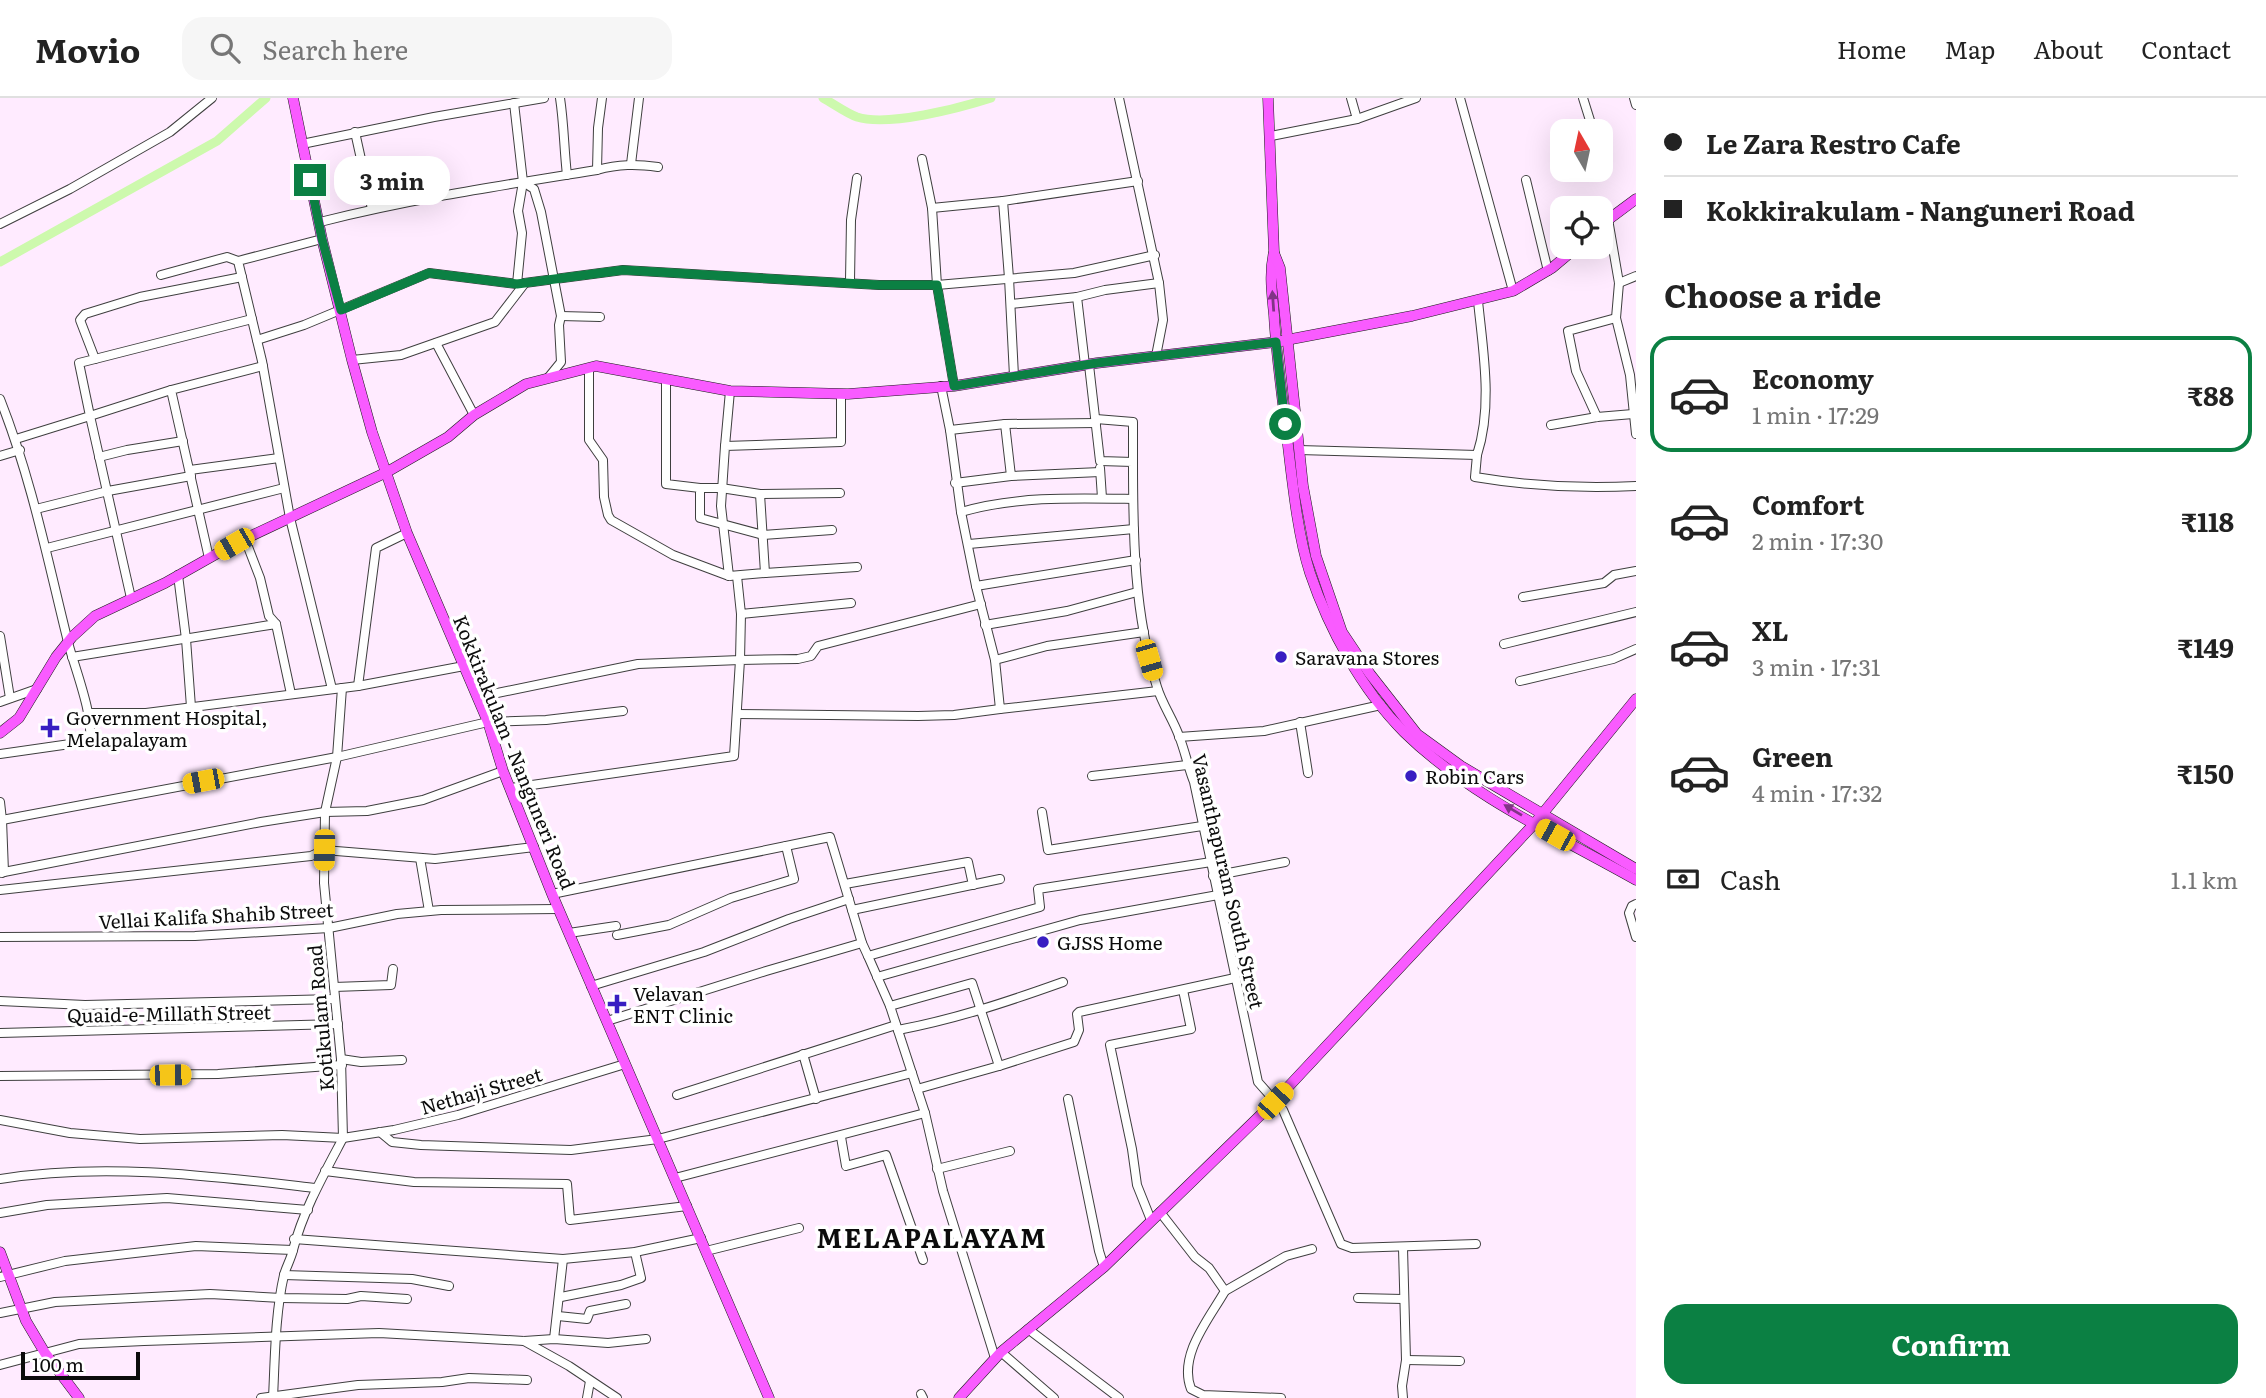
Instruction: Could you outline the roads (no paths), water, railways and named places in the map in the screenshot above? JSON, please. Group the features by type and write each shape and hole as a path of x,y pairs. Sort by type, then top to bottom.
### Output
{"main road":[{"name":"Kokkirakulam - Nanguneri Road","path":"293,98 322,239 352,360 372,432 407,533 478,697 503,771 558,909 769,1398"},
{"path":"1268,98 1274,252 1270,268 1289,451 1309,571 1337,641 1381,705 1402,730 1434,759 1473,786 1636,869"},
{"path":"1613,216 1636,199"},
{"path":"1274,252 1280,268 1298,450 1316,556 1342,632 1370,674 1417,734 1538,819 1636,880"},
{"path":"0,733 19,718 68,642 95,616 245,539 387,472 448,437 474,415 526,384 596,366 730,391 841,394 954,386 1087,365 1276,342 1412,316 1513,291 1548,271 1562,259"},
{"path":"959,1398 998,1355 1104,1267 1275,1101 1538,819 1636,699"},
{"path":"0,1252 5,1277 26,1321 45,1353 79,1398"}],"street":[{"path":"0,224 70,189 170,132 212,98"},
{"path":"302,144 544,98"},
{"path":"560,98 565,125 567,175"},
{"path":"597,170 602,98"},
{"path":"631,164 639,98"},
{"path":"1119,98 1159,283 1163,320 1156,356"},
{"path":"1351,98 1357,119"},
{"path":"1271,136 1357,119 1416,98"},
{"path":"1460,98 1513,291"},
{"path":"1583,98 1590,119"},
{"path":"1634,98 1636,105"},
{"path":"352,360 401,355 495,322 521,284 522,233 517,211 523,182 514,103"},
{"path":"355,132 372,209"},
{"path":"922,159 932,208 937,285 954,386"},
{"path":"320,222 372,209 631,164 659,167"},
{"path":"850,281 850,220 857,178"},
{"path":"1526,180 1548,271"},
{"path":"932,208 1003,201 1138,181"},
{"path":"523,182 534,189 561,316 561,362 548,379"},
{"path":"1003,201 1014,376"},
{"path":"161,275 227,257 239,261 322,239"},
{"path":"257,340 341,310 429,273 521,284 623,270 850,281 879,285 937,285 1074,273 1155,256"},
{"path":"1613,257 1619,283 1616,318 1633,375 1636,434"},
{"path":"239,261 263,366 290,518 332,689"},
{"path":"1619,283 1636,276"},
{"path":"95,359 80,320 85,314 140,297 242,277"},
{"path":"1011,304 1077,297 1105,290 1159,283"},
{"path":"1077,297 1096,421 1102,498"},
{"path":"1478,301 1485,407 1475,477 1528,485 1588,489 1636,486"},
{"path":"561,316 600,317"},
{"path":"1597,417 1576,371 1568,331 1616,318"},
{"path":"131,598 79,363 252,319"},
{"path":"436,343 474,415"},
{"path":"16,439 171,390 263,366"},
{"path":"589,368 589,440 603,460 604,497 611,520 673,555 733,576 857,566"},
{"path":"666,380 666,484 722,488 760,495 840,493"},
{"path":"941,386 950,430 955,483 976,586 995,660 1000,709"},
{"path":"171,390 209,558"},
{"path":"511,788 734,756 741,614 721,506 730,391"},
{"path":"725,446 841,442 841,394"},
{"path":"0,399 20,450 47,548 68,642 88,713 90,735 89,740 0,754"},
{"path":"1551,425 1633,414"},
{"path":"950,430 1005,424 1096,421"},
{"name":"Vasanthapuram South Street","path":"1096,421 1133,422 1137,592 1144,632 1158,691 1179,737 1194,782 1258,1082 1283,1111 1341,1244 1352,1248 1403,1248"},
{"path":"1005,424 1011,476"},
{"path":"99,457 183,441"},
{"path":"0,456 20,450"},
{"path":"1298,450 1477,455"},
{"path":"190,470 279,457"},
{"path":"1100,461 1133,462"},
{"path":"36,509 108,491 191,477 190,470"},
{"path":"955,483 1011,476 1100,472"},
{"path":"47,548 284,488"},
{"path":"700,488 700,518 724,526 763,535 832,530"},
{"path":"760,495 765,573"},
{"path":"961,512 980,506 1018,501 1133,499"},
{"path":"969,544 1134,529"},
{"path":"358,686 376,548 407,533"},
{"path":"245,539 260,578 269,617 276,624 291,694"},
{"path":"976,586 1136,559"},
{"path":"1523,597 1604,583 1614,575 1636,571"},
{"path":"178,575 191,707"},
{"path":"985,625 1068,611 1137,592"},
{"path":"741,614 851,603"},
{"path":"478,697 638,664 798,659 811,656 818,646 981,604"},
{"path":"1504,644 1636,611"},
{"path":"72,657 276,624"},
{"path":"995,660 1047,646 1144,632"},
{"path":"0,636 10,698"},
{"path":"1520,681 1613,659 1636,649"},
{"path":"88,713 146,713 358,686 464,666"},
{"path":"0,702 38,688"},
{"name":"Kotikulam Road","path":"342,688 337,757 325,812 324,883 342,1062 343,1138"},
{"path":"737,714 930,715 1158,691"},
{"path":"1179,737 1264,731 1381,705"},
{"path":"1,820 337,757 488,722 546,720 623,710"},
{"path":"1300,722 1308,773"},
{"path":"1092,776 1187,765"},
{"path":"0,802 2,873 130,846 325,812 367,811 423,800 503,771"},
{"path":"1042,812 1048,850 1202,826"},
{"path":"552,894 830,837 862,943 890,1006 925,1113 937,1169 998,1355 1054,1398"},
{"path":"569,933 669,925 731,898 794,878 786,846"},
{"path":"0,890 311,856 324,850 435,859 534,847"},
{"path":"420,858 429,911"},
{"path":"845,884 968,862 973,885"},
{"path":"868,956 1040,907 1038,889 1211,862"},
{"path":"1213,876 1285,862"},
{"path":"852,910 1000,879"},
{"path":"877,977 1034,931 1218,895"},
{"path":"592,986 704,952 849,899"},
{"path":"1636,904 1629,913 1636,937"},
{"name":"Vellai Kalifa Shahib Street","path":"0,937 195,936 328,928 397,914 429,911 558,909"},
{"path":"607,1021 862,943"},
{"path":"334,987 391,985 393,970"},
{"path":"917,1089 1074,1042 1079,1030 1079,1012 1235,978"},
{"path":"677,1095 897,1027 942,1022 982,1011 1063,982"},
{"path":"890,1006 972,983 999,1066"},
{"path":"1151,1220 1137,1185 1110,1045 1191,1029 1183,990"},
{"path":"0,1001 85,1005 335,999"},
{"name":"Quaid-e-Millath Street","path":"0,1033 338,1024"},
{"path":"803,1054 816,1099"},
{"path":"0,1076 218,1074 342,1062 402,1060"},
{"name":"Nethaji Street","path":"0,1120 70,1133 140,1139 282,1135 343,1138 458,1115 625,1064"},
{"path":"380,1132 392,1142 498,1150 571,1150 657,1139 912,1073"},
{"path":"1068,1099 1104,1267"},
{"path":"674,1178 841,1137 925,1113"},
{"path":"841,1137 846,1166 887,1155 923,1260"},
{"path":"273,1397 276,1338 284,1275 294,1240 316,1188 343,1138"},
{"path":"937,1169 1010,1151"},
{"path":"0,1179 100,1171 180,1172 316,1188"},
{"path":"325,1171 414,1182 567,1184 570,1220 687,1206"},
{"path":"0,1213 47,1205 167,1198 308,1210"},
{"path":"1160,1212 1195,1257 1209,1268 1224,1291"},
{"path":"706,1251 799,1228"},
{"path":"294,1240 564,1259 635,1252 701,1238"},
{"path":"1403,1398 1406,1360 1403,1248 1476,1244"},
{"path":"5,1277 65,1261 196,1246 293,1250"},
{"path":"1282,1398 1203,1395 1191,1389 1186,1376 1188,1356 1224,1291 1286,1256 1312,1249"},
{"path":"561,1297 621,1285 641,1278 635,1252"},
{"path":"554,1339 564,1259"},
{"path":"284,1275 412,1279 449,1286"},
{"path":"0,1313 55,1302 210,1294 281,1298 361,1296 407,1300"},
{"path":"1358,1298 1403,1299"},
{"path":"558,1316 587,1319 590,1311 626,1304"},
{"path":"1028,1329 1119,1398"},
{"path":"0,1365 79,1344 379,1334 608,1343 646,1339"},
{"path":"524,1341 617,1398"},
{"path":"1406,1360 1460,1361"},
{"path":"261,1398 358,1385 442,1382 469,1378 527,1380"},
{"path":"587,1398 590,1381"}],"waterway":[{"path":"0,262 217,141 266,98"},
{"path":"823,98 857,117 887,120 943,111 991,98"}],"place":[{"name":"Saravana Stores","path":"1281,657"},
{"name":"Government Hospital, Melapalayam","path":"50,728"},
{"name":"Robin Cars","path":"1411,776"},
{"name":"GJSS Home","path":"1043,942"},
{"name":"Velavan ENT Clinic","path":"617,1004"}],"district":[{"name":"MELAPALAYAM","path":"932,1236"}]}
